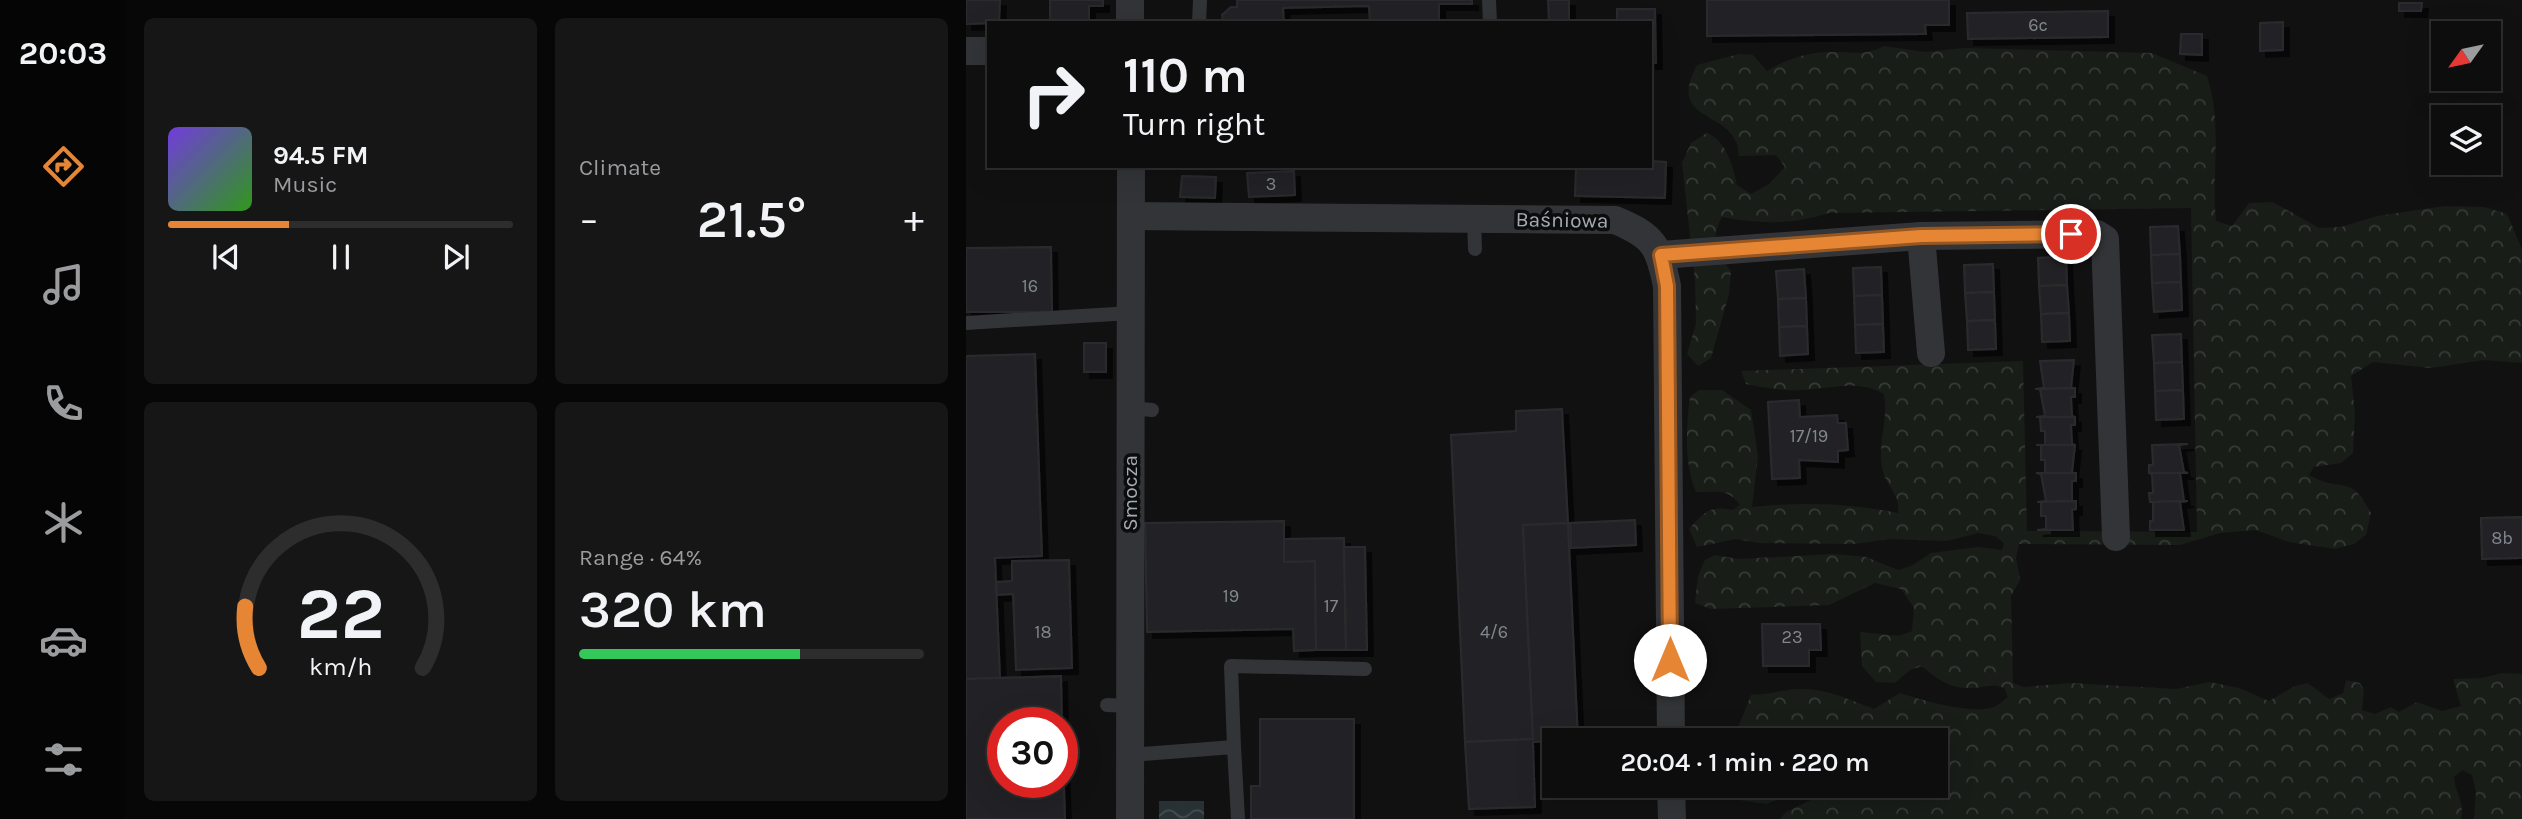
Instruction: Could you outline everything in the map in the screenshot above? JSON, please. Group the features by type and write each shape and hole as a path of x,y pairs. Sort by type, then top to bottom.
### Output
{"street":[{"path":"1130,0 1130,21"},
{"path":"966,51 987,51"},
{"name":"Smocza","path":"1130,819 1130,755 1119,705 1141,409 1131,313 1131,168"},
{"name":"Baśniowa","path":"1131,216 1615,220 1645,232 1661,255"},
{"path":"1671,728 1667,286 1661,255 1921,236 2096,234 2105,239 2116,537"},
{"path":"1921,236 1931,353"},
{"path":"1671,798 1672,819"}],"lane":[{"path":"1199,21 1200,0"},
{"path":"1489,0 1490,21"},
{"path":"1474,219 1475,249"},
{"path":"966,323 1131,313"},
{"path":"1238,819 1231,666 1365,670"},
{"path":"1130,755 1234,747"}],"green space":[{"path":"1884,46 1925,52 1965,48 2152,53 2207,76 2216,130 2216,221 2232,226 2249,203 2273,202 2319,228 2341,227 2377,216 2445,206 2484,207 2507,214 2522,249 2522,363 2484,360 2431,368 2373,362 2351,376 2355,413 2353,453 2341,463 2314,467 2309,475 2357,492 2371,513 2366,535 2354,544 2335,549 2289,542 2256,530 2220,533 2180,545 2019,544 2016,558 2020,580 2011,596 2013,683 2024,687 2070,683 2176,689 2209,682 2239,688 2269,701 2295,686 2308,683 2329,699 2343,693 2346,680 2360,683 2364,690 2362,710 2375,714 2391,707 2399,712 2417,702 2442,711 2461,706 2453,679 2482,678 2502,673 2522,674 2522,819 2474,819 2476,792 2472,775 2462,770 2454,777 2462,808 2461,819 1780,819 1786,812 1811,798 1948,798 1948,728 1738,728 1751,695 1794,689 1819,690 1874,709 1900,693 1947,706 1973,709 1994,707 2008,697 2004,688 2000,687 1963,688 1950,685 1922,666 1910,670 1895,683 1876,682 1862,666 1860,632 1899,636 1912,631 1914,608 1901,589 1875,583 1829,605 1711,609 1695,603 1698,576 1705,560 1715,555 1738,559 1834,554 1866,557 1898,570 1911,566 1931,553 1978,547 2002,550 2004,543 1995,536 1978,533 1947,541 1890,539 1854,544 1759,543 1736,539 1697,547 1689,529 1699,518 1713,509 1733,510 1740,505 1726,493 1696,492 1692,481 1687,433 1690,397 1699,390 1722,390 1751,410 1758,456 1752,507 1825,504 1898,513 1898,502 1885,478 1881,462 1884,394 1874,389 1854,386 1795,390 1767,388 1746,384 1741,371 2023,361 2027,531 2197,532 2191,208 1829,213 1802,220 1776,222 1722,217 1716,232 1716,246 1731,271 1729,294 1711,358 1698,366 1687,354 1696,323 1695,281 1682,163 1691,143 1707,133 1714,137 1728,154 1737,185 1751,194 1769,184 1785,167 1776,155 1739,156 1736,142 1728,131 1693,105 1689,95 1690,83 1697,65 1739,54 1753,55 1767,71 1783,62 1808,54 1865,52"},
{"path":"1726,798 1780,798 1767,804"}],"water":[{"path":"1159,801 1204,801 1204,819 1159,819"}],"building":[{"path":"966,0 1000,0 999,21 966,24"},
{"path":"1050,0 1103,0 1103,6 1089,6 1089,21 1050,21"},
{"path":"1237,0 1472,0 1472,4 1439,4 1439,21 1370,21 1369,6 1283,8 1284,21 1223,21 1222,15 1231,7 1237,7"},
{"path":"1548,0 1569,0 1569,21 1549,21"},
{"path":"1707,0 1949,0 1949,25 1925,25 1926,34 1707,36"},
{"path":"2399,3 2422,3 2421,11 2399,11"},
{"path":"1617,9 1655,9 1656,63 1652,63 1652,21 1617,21"},
{"path":"2108,11 2108,37 1968,39 1967,13"},
{"path":"2283,22 2283,50 2260,51 2260,23"},
{"path":"2181,34 2202,34 2202,55 2180,54"},
{"path":"1652,161 1666,162 1665,198 1575,196 1576,168 1652,168"},
{"path":"1294,171 1295,195 1249,197 1247,173"},
{"path":"1182,176 1216,177 1215,198 1180,197"},
{"path":"2178,226 2180,254 2151,255 2150,227"},
{"path":"1051,247 1052,312 966,312 966,248"},
{"path":"2180,254 2181,282 2152,283 2151,255"},
{"path":"2066,256 2067,285 2039,286 2038,258"},
{"path":"1993,264 1994,292 1965,293 1964,265"},
{"path":"1881,267 1882,295 1854,296 1853,268"},
{"path":"1804,269 1806,298 1778,299 1776,271"},
{"path":"2181,282 2182,310 2154,312 2152,283"},
{"path":"2067,285 2069,313 2041,314 2039,286"},
{"path":"1994,292 1995,320 1967,321 1965,293"},
{"path":"1882,295 1883,324 1855,325 1854,296"},
{"path":"1806,298 1807,326 1779,327 1778,299"},
{"path":"2069,313 2070,341 2042,342 2041,314"},
{"path":"1995,320 1996,349 1968,350 1967,321"},
{"path":"1883,324 1884,352 1856,353 1855,325"},
{"path":"1807,326 1808,354 1780,356 1779,327"},
{"path":"2181,334 2182,362 2154,363 2152,335"},
{"path":"1084,343 1106,343 1106,372 1084,372"},
{"path":"1035,354 1042,556 995,558 1000,678 966,679 966,356"},
{"path":"2074,360 2071,388 2075,388 2035,389 2044,388 2040,361"},
{"path":"2182,362 2183,390 2155,391 2154,363"},
{"path":"2075,388 2075,397 2071,397 2072,416 2075,417 2036,417 2045,416 2040,389 2035,389"},
{"path":"2183,390 2184,419 2156,420 2155,391"},
{"path":"1799,400 1800,417 1837,415 1838,423 1846,423 1848,450 1838,451 1838,462 1799,460 1800,478 1772,479 1768,402"},
{"path":"1562,409 1568,523 1523,525 1533,739 1465,742 1451,435 1516,431 1516,411"},
{"path":"2040,417 2075,417 2075,425 2071,425 2072,444 2075,445 2045,445 2045,431 2041,431"},
{"path":"2188,444 2179,445 2184,472 2188,473 2149,473 2149,465 2153,465 2152,445"},
{"path":"2041,445 2075,445 2072,473 2045,473 2045,460 2041,460"},
{"path":"2036,473 2076,473 2076,481 2072,481 2072,501 2076,501 2037,502 2046,501 2041,474"},
{"path":"2149,473 2180,473 2184,501 2188,501 2150,502 2149,493 2153,493 2152,474"},
{"path":"2076,501 2076,509 2072,510 2073,530 2037,530 2046,529 2046,516 2041,516 2041,502 2037,502"},
{"path":"2188,501 2180,502 2184,530 2150,530 2153,502 2150,502"},
{"path":"2522,517 2522,558 2482,559 2481,518"},
{"path":"1635,520 1636,545 1571,548 1570,523"},
{"path":"1284,521 1284,562 1315,561 1316,650 1294,651 1293,629 1147,632 1145,523"},
{"path":"1568,523 1577,728 1542,728 1542,742 1533,742 1535,807 1469,809 1465,742 1533,739 1523,525"},
{"path":"1344,538 1346,650 1316,650 1315,561 1284,562 1284,539"},
{"path":"1344,547 1365,547 1367,650 1346,650"},
{"path":"1069,560 1072,668 1016,670 1013,594 997,595 996,582 1012,581 1012,561"},
{"path":"1762,624 1820,624 1821,650 1809,650 1809,666 1763,666"},
{"path":"1061,676 1062,707 987,707 987,798 1064,798 1065,819 966,819 966,679"},
{"path":"1260,719 1354,719 1354,819 1251,819 1251,786 1260,786"}],"route":[{"path":"1670,660 1667,286 1661,255 1921,236 2071,234"}]}
